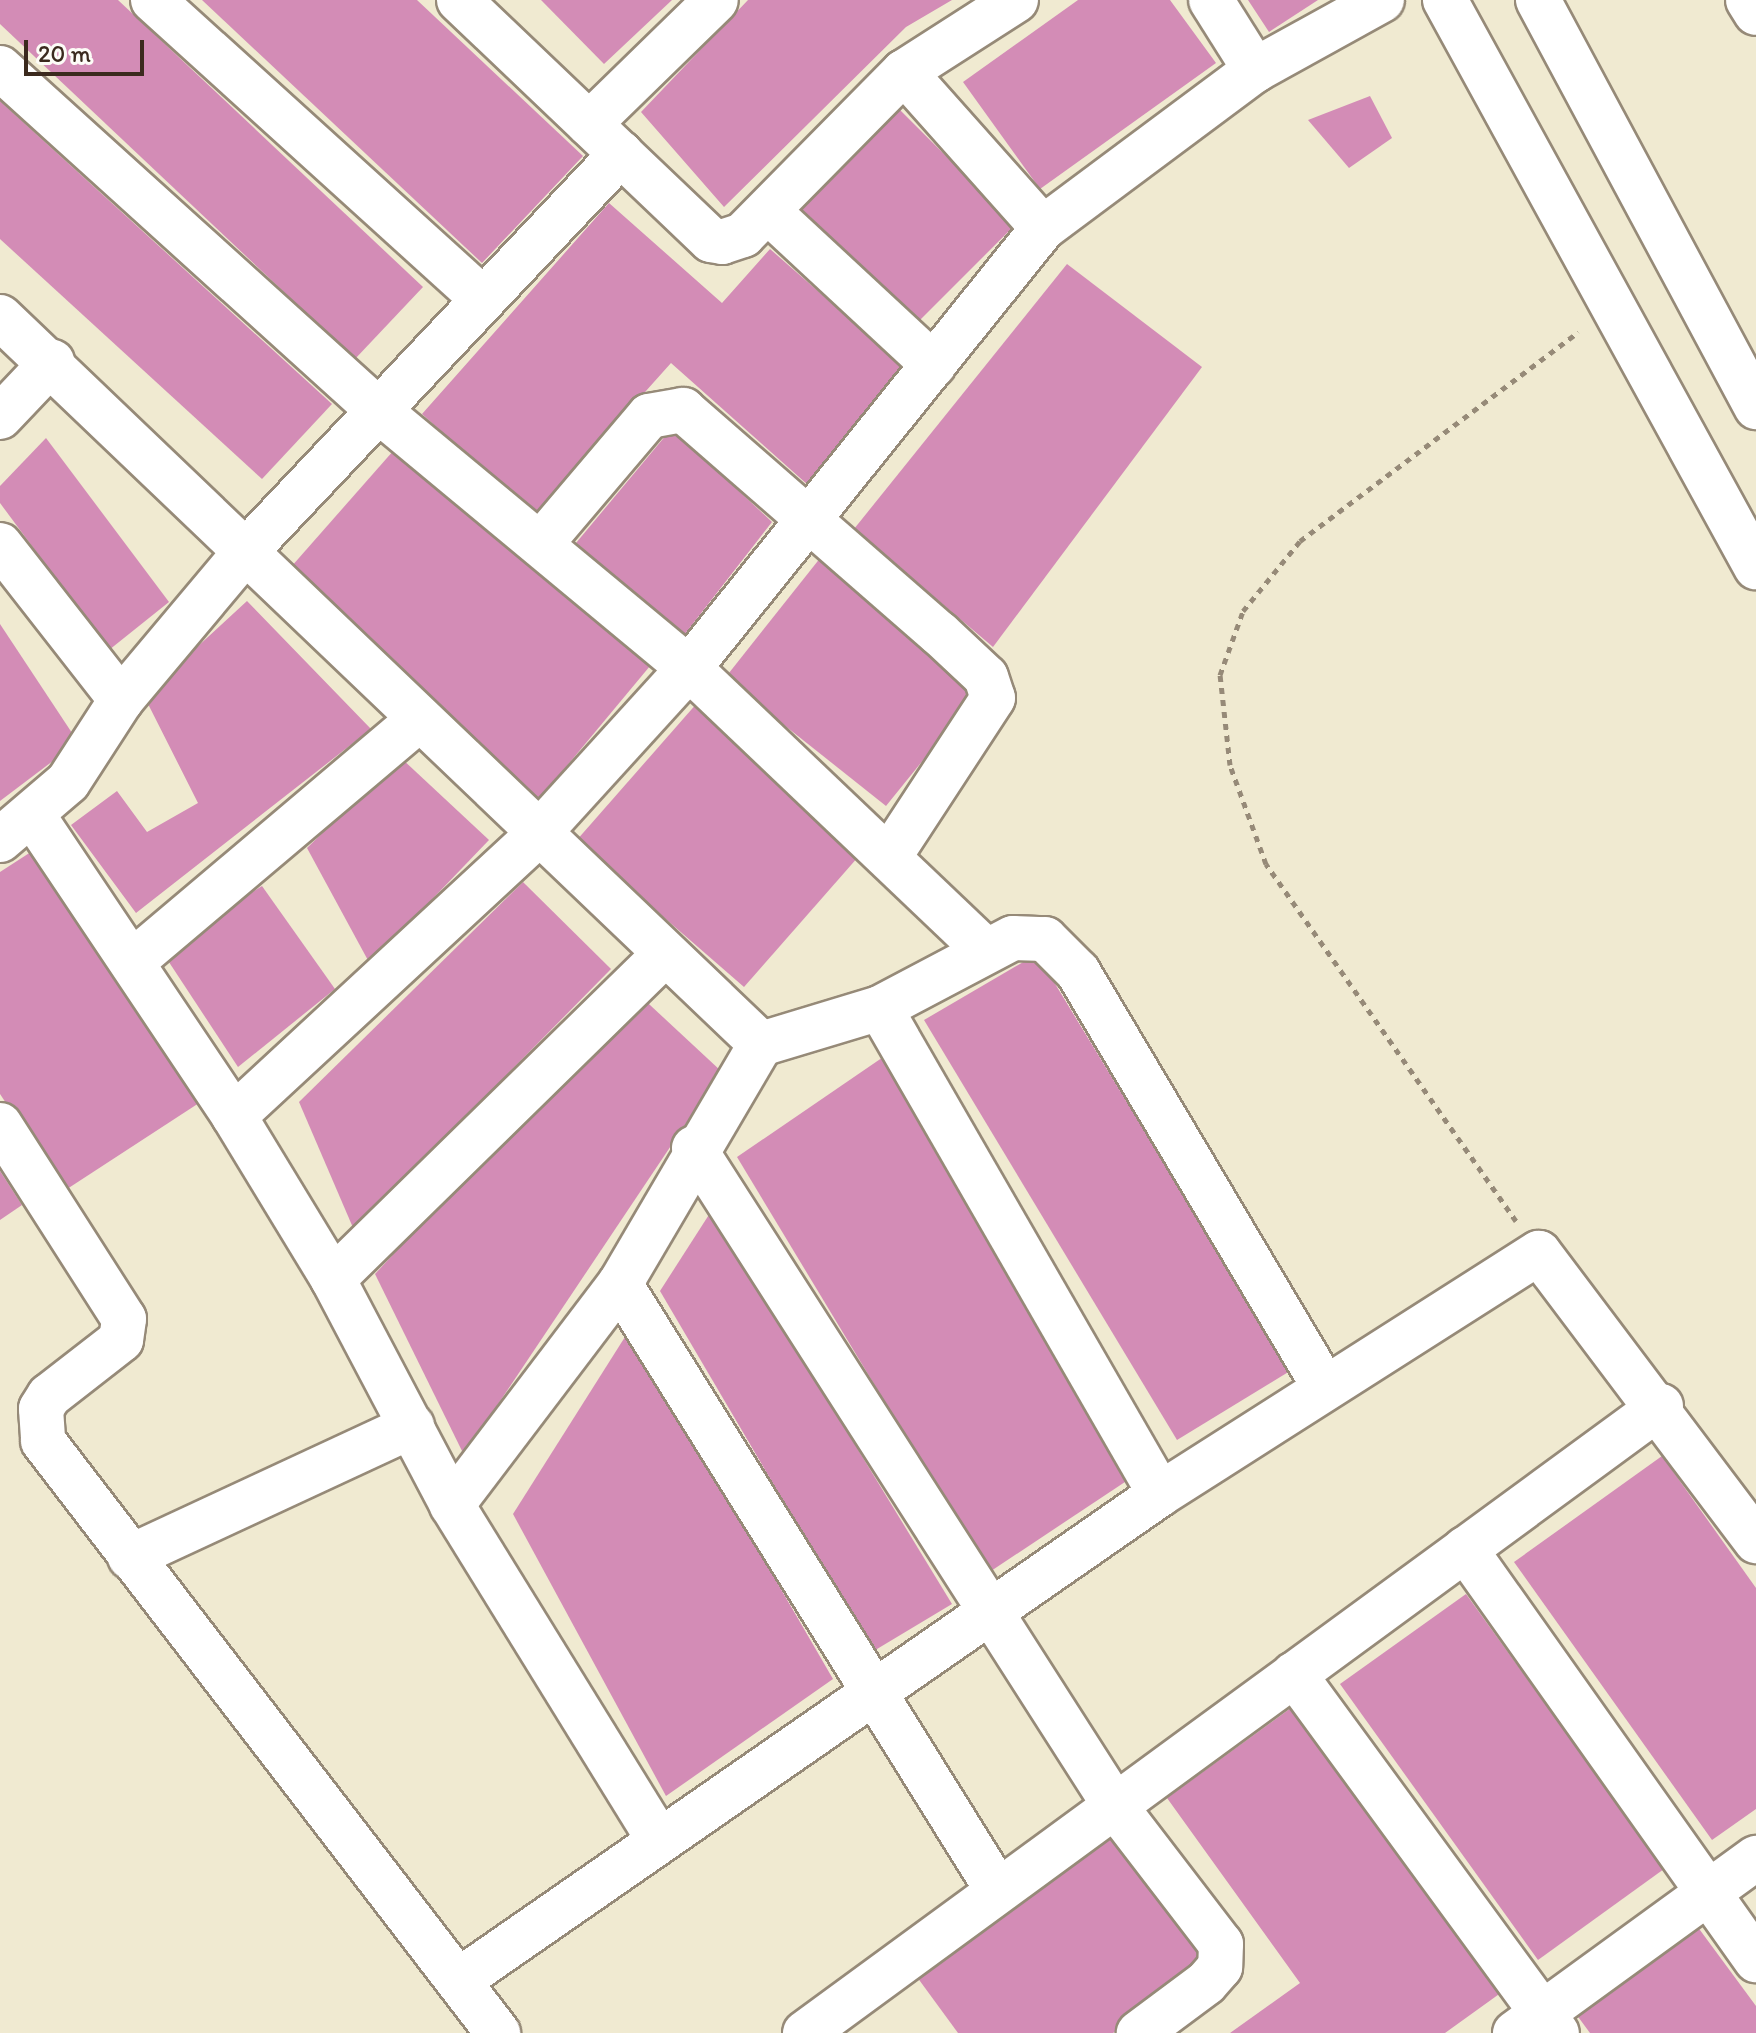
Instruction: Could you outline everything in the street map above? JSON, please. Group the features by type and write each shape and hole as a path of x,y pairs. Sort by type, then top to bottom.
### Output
{"street":[{"path":"153,0 483,299"},
{"path":"589,124 716,0"},
{"path":"474,5 589,124 711,240 743,235 904,72 1016,0"},
{"path":"1211,0 1255,70"},
{"path":"234,1116 537,835 689,668 1043,228 1255,70 1382,0"},
{"path":"1445,0 1611,308 1756,567"},
{"path":"1538,0 1756,407"},
{"path":"1748,0 1756,13"},
{"path":"0,68 379,411 543,541 689,668 891,854 983,948"},
{"path":"904,72 1043,228"},
{"path":"621,154 247,550 121,700 76,770 17,828 132,962 234,1116 333,1279 452,1505 659,1840"},
{"path":"768,211 934,365"},
{"path":"0,317 52,362 247,550 537,835 761,1044"},
{"path":"0,417 52,362"},
{"path":"543,541 649,416 665,408 701,422 991,684 993,698 891,854"},
{"path":"0,545 121,700"},
{"path":"132,962 420,719"},
{"path":"452,1505 620,1284 694,1148 761,1044 880,1008 983,948 1013,938 1045,939 1078,972 1324,1386"},
{"path":"333,1279 665,954"},
{"path":"880,1008 1160,1494"},
{"path":"0,1125 124,1319 121,1340 49,1396 40,1424 56,1461 461,1979 498,2033"},
{"path":"694,1148 990,1617 1115,1806 1221,1944 1223,1956 1206,1983 1139,2033"},
{"path":"461,1979 659,1840 990,1617 1160,1494 1324,1386 1539,1253 1661,1406 1756,1541"},
{"path":"620,1284 873,1697 998,1891"},
{"path":"805,2033 1661,1406"},
{"path":"130,1557 412,1426"},
{"path":"1465,1549 1756,1960"},
{"path":"1294,1674 1538,2026 1756,1858"}],"path":[{"path":"1539,1253 1266,864 1230,765 1220,675 1243,611 1300,541 1611,308"}],"building":[{"path":"0,0 118,0 423,287 355,359 0,24"},
{"path":"202,0 417,0 583,156 482,263"},
{"path":"541,0 672,0 604,64"},
{"path":"748,0 952,0 906,27 724,207 641,112"},
{"path":"1078,0 1170,0 1216,63 1040,189 963,82"},
{"path":"1248,0 1318,0 1269,32"},
{"path":"1370,96 1392,138 1349,168 1308,120"},
{"path":"0,101 332,404 262,479 0,239"},
{"path":"900,110 1015,225 915,325 800,208"},
{"path":"609,203 722,303 770,249 909,371 808,485 671,363 535,515 422,414"},
{"path":"1067,264 1202,367 993,647 854,529"},
{"path":"672,428 772,522 681,639 576,543"},
{"path":"46,438 169,602 109,650 0,503 0,486"},
{"path":"394,450 650,666 536,803 291,567"},
{"path":"821,557 983,686 886,806 725,678"},
{"path":"247,601 371,729 136,913 71,825 117,791 147,832 198,803 144,696"},
{"path":"0,624 78,742 0,801"},
{"path":"698,702 866,848 744,987 576,841"},
{"path":"400,757 489,840 370,964 307,848"},
{"path":"34,850 199,1103 64,1191 0,1094 0,872"},
{"path":"523,882 611,969 354,1230 299,1102"},
{"path":"262,886 335,989 238,1067 161,950"},
{"path":"1037,954 1290,1371 1177,1440 924,1020"},
{"path":"636,992 721,1071 464,1455 375,1274"},
{"path":"892,1051 1140,1472 988,1573 737,1157"},
{"path":"0,1171 22,1205 0,1220"},
{"path":"712,1210 952,1604 872,1652 660,1291"},
{"path":"630,1329 833,1679 666,1796 513,1514"},
{"path":"1662,1456 1756,1588 1756,1809 1712,1840 1514,1562"},
{"path":"1466,1594 1664,1869 1538,1960 1340,1684"},
{"path":"1295,1705 1502,1992 1445,2033 1230,2033 1300,1983 1167,1798"},
{"path":"1114,1834 1208,1965 1113,2033 958,2033 917,1977"},
{"path":"1697,1926 1756,2006 1756,2033 1590,2033 1576,2014"}]}
